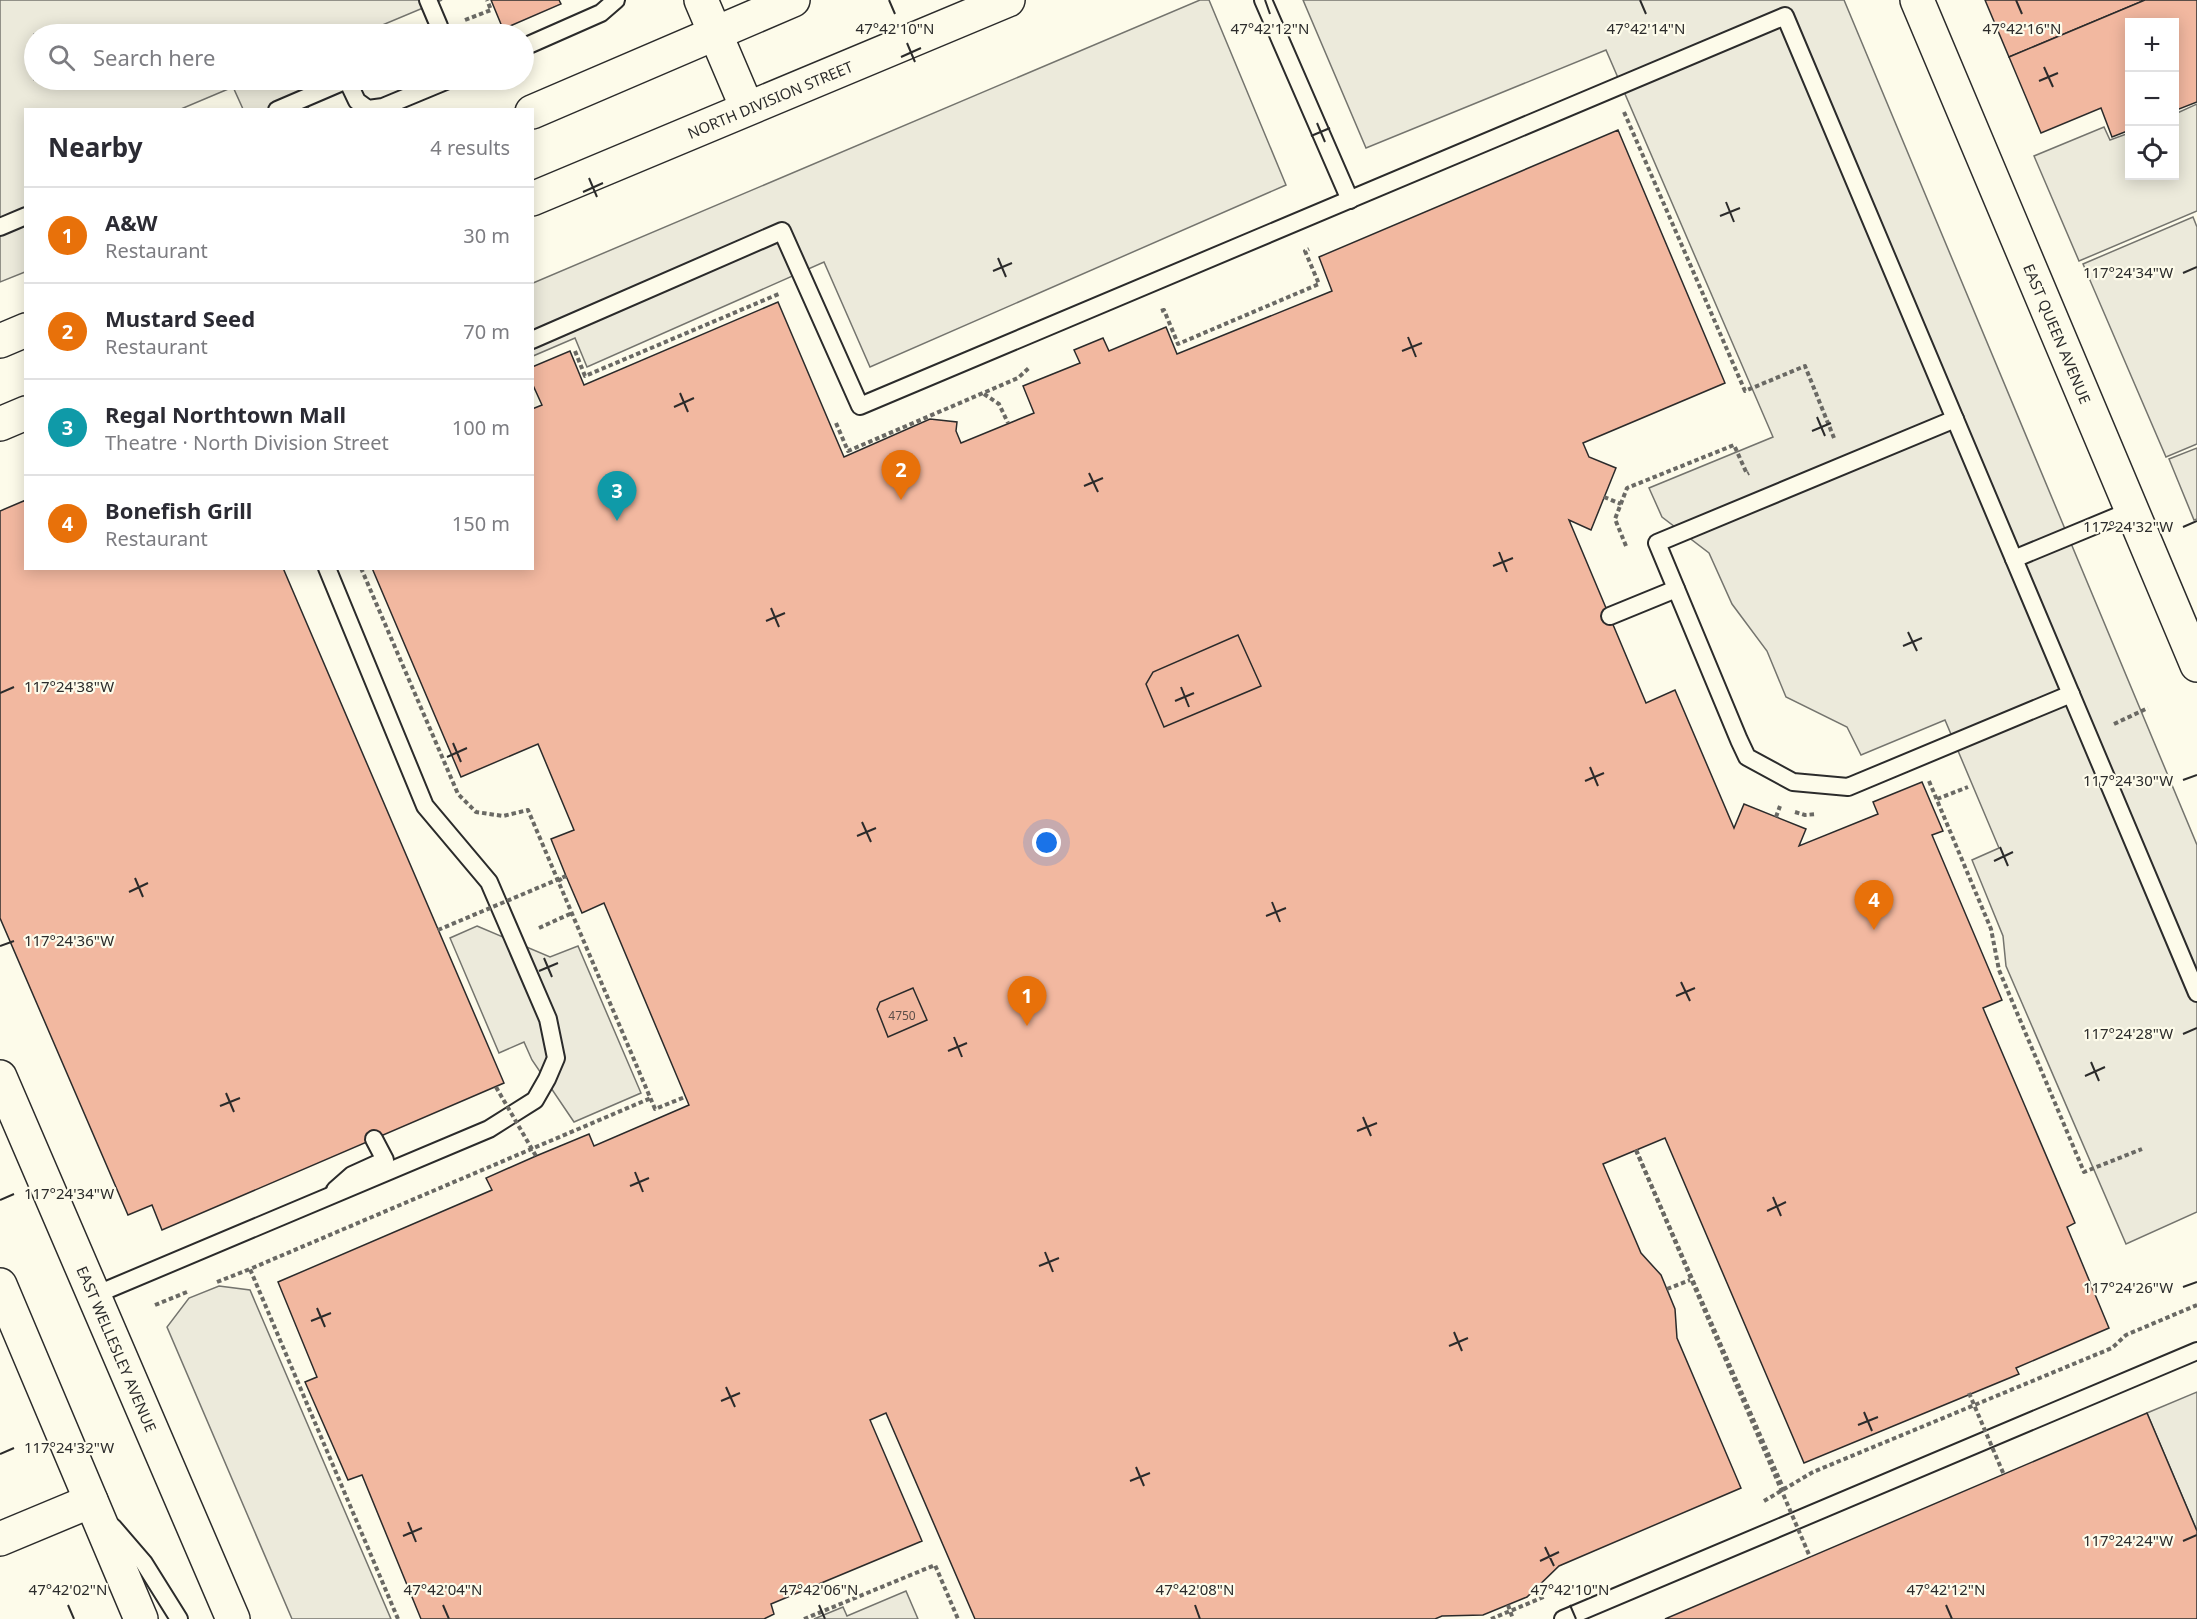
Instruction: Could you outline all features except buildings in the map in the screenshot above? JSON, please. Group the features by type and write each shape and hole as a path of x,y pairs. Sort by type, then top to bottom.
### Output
{"main road":[{"path":"701,0 747,108"},
{"path":"534,111 793,0"},
{"name":"NORTH DIVISION STREET","path":"534,198 1008,0"},
{"name":"EAST QUEEN AVENUE","path":"1917,0 2197,665"},
{"path":"0,341 24,331"},
{"path":"0,424 24,414"},
{"name":"EAST WELLESLEY AVENUE","path":"0,1077 233,1619"},
{"path":"0,1285 141,1619"},
{"path":"0,1539 91,1501"}],"lane":[{"path":"428,0 438,24"},
{"path":"534,43 601,13 616,0"},
{"path":"1263,0 1350,200"},
{"path":"534,339 782,231 860,406 1785,16 2197,993"},
{"path":"282,108 324,90"},
{"path":"352,90 357,101 367,108"},
{"path":"376,108 424,90"},
{"path":"0,226 24,217"},
{"path":"1955,419 1657,543 1676,589 1747,757 1792,783 1848,787 2071,694"},
{"path":"2014,559 2132,510"},
{"path":"95,1296 489,1129 535,1100 556,1058 548,1019 489,882 425,806 328,570"},
{"path":"1610,616 1676,589"},
{"path":"323,1200 352,1175 385,1160 374,1139"},
{"path":"1563,1619 2197,1351"},
{"path":"91,1501 144,1563 179,1619"}],"path":[{"path":"462,22 491,10 487,0"},
{"path":"1614,117 1624,112 1745,391 1805,366 1835,438 1824,442"},
{"path":"1154,314 1164,310 1178,344 1319,284 1305,251 1316,246"},
{"path":"572,345 585,376 782,293 786,303"},
{"path":"835,419 848,451 1018,378 1034,363"},
{"path":"983,393 999,404 1008,423"},
{"path":"1626,546 1615,519 1627,488 1734,445 1747,474 1758,469"},
{"path":"1604,497 1621,504"},
{"path":"362,570 458,794 476,812 503,816 528,810 655,1109 685,1097"},
{"path":"2114,724 2148,708"},
{"path":"1928,778 1991,929 1999,970 2084,1172 2142,1149"},
{"path":"1937,799 1968,786"},
{"path":"1771,802 1805,815 1825,813"},
{"path":"1776,816 1780,806"},
{"path":"438,930 566,876 558,881"},
{"path":"514,939 572,914"},
{"path":"496,1087 536,1156"},
{"path":"217,1282 651,1098"},
{"path":"1784,1490 1636,1150 1810,1557"},
{"path":"250,1269 398,1619"},
{"path":"1667,1289 1690,1280"},
{"path":"155,1305 187,1292"},
{"path":"1758,1505 1813,1472 2112,1348 2126,1335 2197,1305"},
{"path":"1969,1393 2004,1475"},
{"path":"804,1619 934,1565 958,1619"},
{"path":"1491,1619 1556,1591"},
{"path":"1508,1605 1513,1619"}],"shaded area":[{"path":"0,0 442,0 385,24 24,24 24,90 226,90 183,108 24,108 24,272 0,282"},
{"path":"1200,0 1209,0 1286,185 870,367 824,262 587,367 575,338 534,356 534,283"},
{"path":"1303,0 1844,0 2197,845 2197,1212 2126,1244 2006,966 2003,936 1972,860 1999,848 1945,720 1861,755 1847,727 1786,697 1767,651 1732,604 1709,553 1662,517 1649,488 1773,437 1606,50 1366,148"},
{"path":"234,90 300,90 309,108 243,108"},
{"path":"2197,104 2197,211 2079,261 2034,156 2104,127 2110,140 2125,134 2125,180 2179,180 2179,112"},
{"path":"2193,217 2197,227 2197,444 2166,457 2083,264"},
{"path":"2197,448 2197,519 2194,520 2169,459"},
{"path":"477,926 550,957 578,946 641,1093 574,1122 532,1060 524,1042 499,1053 450,938"},
{"path":"219,1286 250,1290 391,1619 292,1619 167,1327 189,1298"},
{"path":"2197,1392 2197,1531 2147,1413"},
{"path":"906,1591 918,1619 814,1619 843,1607 847,1616"}],"place":[{"name":"Mustard Seed","path":"901,500"},
{"name":"Regal Northtown Mall","path":"617,521"},
{"name":"Bonefish Grill","path":"1874,930"},
{"name":"A&W","path":"1027,1026"}]}
